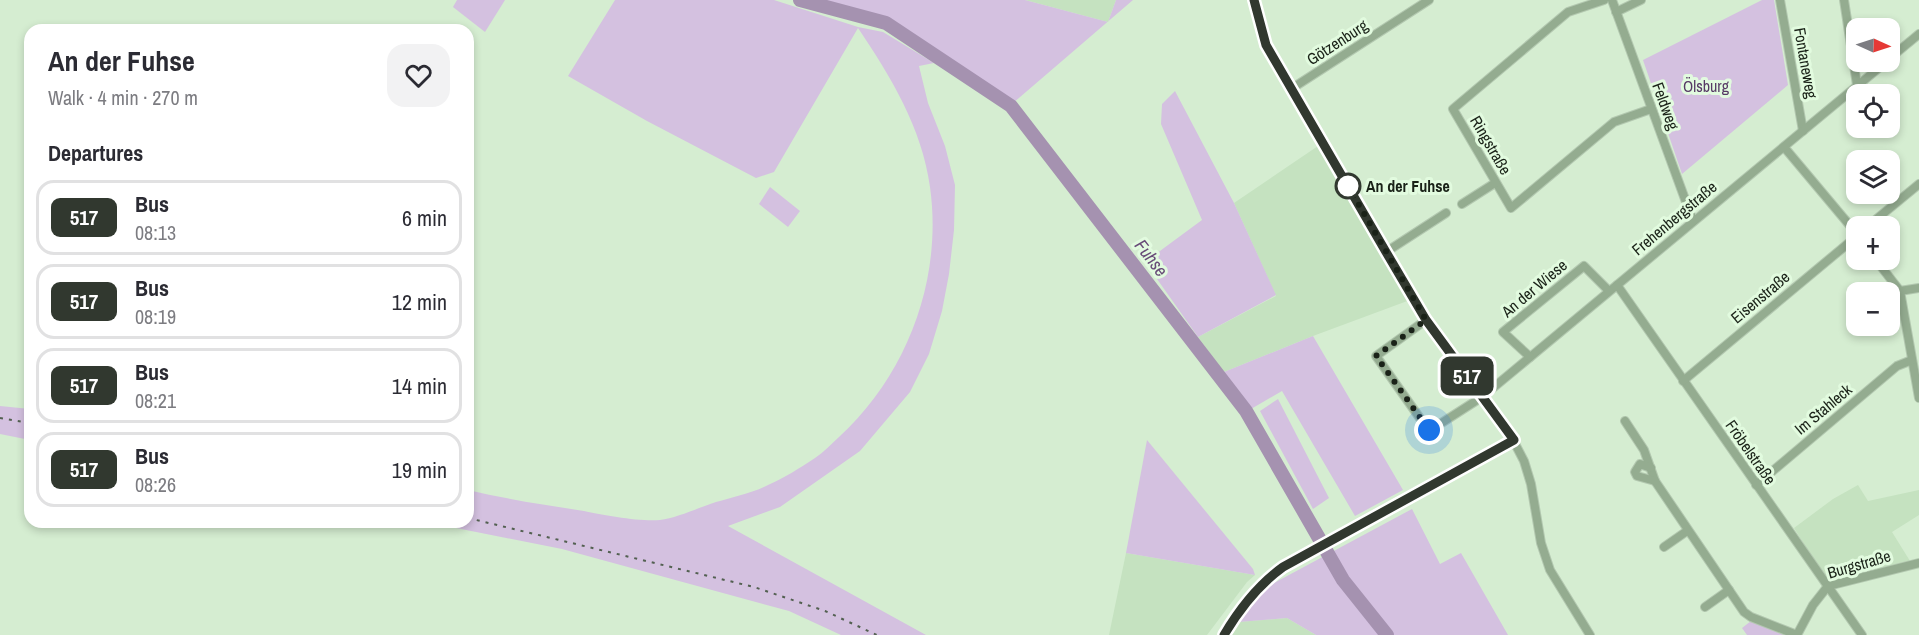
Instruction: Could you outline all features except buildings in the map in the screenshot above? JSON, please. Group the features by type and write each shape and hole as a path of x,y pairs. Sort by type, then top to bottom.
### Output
{"street":[{"path":"1254,0 1266,45 1426,320 1514,440 1531,484 1541,543 1550,570 1590,635"},
{"name":"Götzenburg","path":"1291,89 1429,0"},
{"name":"Ringstraße","path":"1604,0 1568,12 1453,109 1511,208 1614,122 1651,110"},
{"name":"Feldweg","path":"1612,0 1693,221"},
{"path":"1616,12 1641,0"},
{"name":"Fontaneweg","path":"1780,0 1803,131"},
{"path":"1844,0 1857,84"},
{"path":"1900,50 1919,34"},
{"name":"Frehenbergstraße","path":"1858,84 1873,72"},
{"name":"Frehenbergstraße","path":"1426,320 1376,356 1429,430 1482,397 1846,94"},
{"path":"1784,147 1846,222"},
{"path":"1462,204 1495,183"},
{"path":"1880,216 1919,184"},
{"path":"1386,252 1446,213"},
{"name":"Eisenstraße","path":"1683,381 1846,244"},
{"name":"An der Wiese","path":"1530,357 1503,332 1584,266 1609,291"},
{"path":"1884,270 1893,282"},
{"name":"Fröbelstraße","path":"1617,285 1862,635"},
{"path":"1919,288 1900,291 1919,398"},
{"name":"Im Stahleck","path":"1756,485 1897,366 1912,360"},
{"path":"1625,421 1644,450 1655,481 1744,612 1797,635"},
{"path":"1224,635 1237,614 1270,576 1332,539 1514,440"},
{"path":"1651,468 1640,464 1635,472 1637,476 1655,481"},
{"path":"1664,546 1687,531"},
{"name":"Burgstraße","path":"1797,635 1813,605 1828,586 1919,563"},
{"path":"1705,607 1729,590"}],"shaded area":[{"path":"1025,0 1116,0 1108,22"},
{"path":"1318,146 1410,300 1224,372 1198,337 1276,296 1234,203"},
{"path":"1858,485 1868,501 1919,490 1919,515 1892,532 1910,561 1828,582 1794,528 1833,499"},
{"path":"1126,553 1255,575 1247,582 1207,635 1109,635"},
{"path":"1287,618 1316,635 1231,635 1239,622"}],"green space":[{"path":"457,0 505,0 485,32 453,7"},
{"path":"615,0 774,0 858,27 883,32 934,63 919,66 928,103 945,146 955,185 954,230 949,274 942,311 929,354 910,392 860,451 780,507 728,526 926,635 841,635 789,611 562,549 456,528 474,528 474,491 611,516 660,520 742,495 786,476 818,456 839,437 884,385 915,323 925,290 931,256 933,222 926,165 903,104 882,65 858,28 774,172 756,178 647,121 568,76"},
{"path":"816,0 1025,0 1108,22 1013,103 887,20"},
{"path":"1116,0 1133,0 1108,21"},
{"name":"Ölsburg","path":"1762,0 1774,0 1788,85 1682,174 1643,60"},
{"path":"1175,91 1234,203 1276,295 1198,337 1145,262 1202,220 1161,124 1162,104"},
{"path":"770,187 800,211 788,227 759,204"},
{"path":"1313,336 1403,490 1355,516 1282,391 1251,409 1224,372"},
{"path":"1278,399 1329,498 1313,509 1260,411"},
{"path":"0,406 24,408 24,439 0,434"},
{"path":"1147,440 1253,569 1255,575 1126,553"},
{"path":"1412,509 1440,564 1461,553 1508,635 1316,635 1287,618 1239,622 1260,594 1274,583"},
{"path":"1751,621 1784,635 1747,635 1742,628"}],"waterway":[{"name":"Fuhse","path":"800,0 886,23 1011,106 1246,411 1343,580 1387,635"}],"railway":[{"path":"0,418 24,422"},
{"path":"474,519 754,587 825,611 877,635"}],"bus line":[{"name":"517","path":"1224,635 1246,601 1270,576 1283,567 1514,440 1426,320 1266,45 1254,0"}],"place":[{"name":"An der Fuhse","path":"1348,186"}],"route":[{"path":"1348,186 1426,320 1376,356 1429,430"}]}
